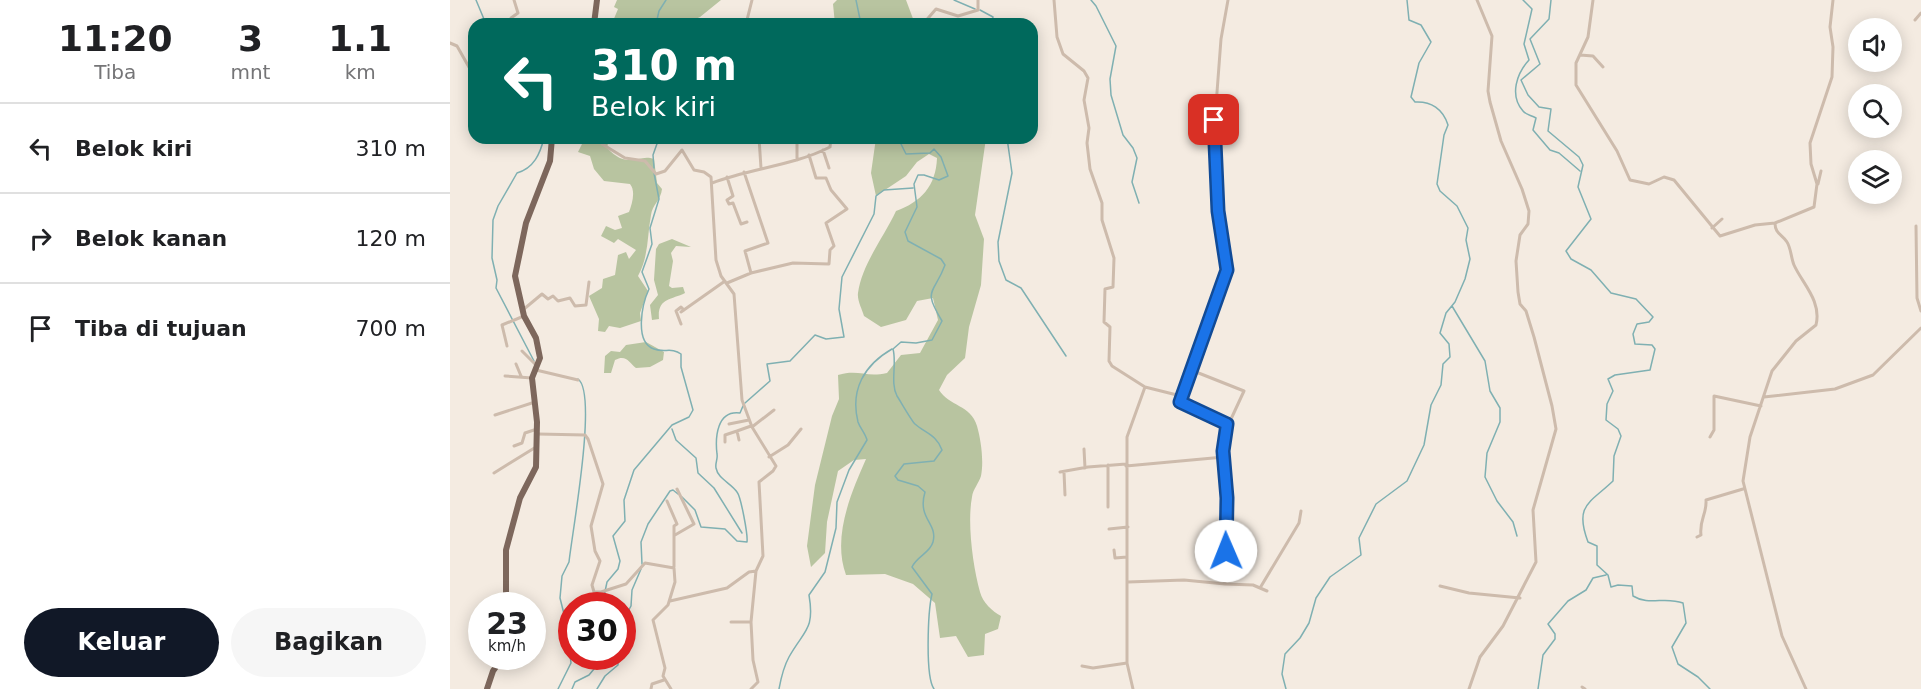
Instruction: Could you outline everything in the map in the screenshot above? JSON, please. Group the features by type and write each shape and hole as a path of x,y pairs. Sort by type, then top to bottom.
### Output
{"main road":[{"path":"595,18 597,0"},
{"path":"506,592 506,550 520,498 535,469 537,447 532,378 537,368 540,349 523,313 515,278 526,223 550,161 551,144"},
{"path":"487,689 494,670"}],"street":[{"path":"511,18 518,14 514,0"},
{"path":"748,18 752,0"},
{"path":"928,18 935,10 958,16 978,10 978,0"},
{"path":"1054,0 1057,37 1064,54 1084,71 1088,78 1084,100 1088,114 1087,143 1090,169 1100,194 1102,220 1115,267 1113,287 1105,289 1103,296 1104,321 1110,327 1109,361 1112,366 1145,387 1181,396"},
{"path":"1227,424 1181,402 1181,396 1218,303 1227,270 1218,211 1214,132 1221,39 1228,0"},
{"path":"1468,689 1480,657 1520,598 1536,562 1533,510 1556,429 1534,337 1526,311 1520,304 1518,291 1516,261 1520,235 1528,224 1529,211 1501,141 1490,102 1488,91 1492,36 1477,0"},
{"path":"1593,0 1588,37 1575,71 1576,85 1617,150 1627,178 1632,182 1649,184 1664,177 1674,180 1712,228 1723,236 1755,225 1775,223 1814,208 1816,187 1821,171"},
{"path":"1816,187 1810,143 1832,77 1833,47 1830,27 1833,0"},
{"path":"1915,20 1921,13"},
{"path":"450,43 457,46 468,65"},
{"path":"1580,54 1593,56 1603,67"},
{"path":"602,144 625,158 645,161 656,174 664,171 682,150 694,170 709,174 712,183 716,260 734,294 741,392 749,420 776,468 761,479 758,486 763,556 756,571 751,622 753,660 758,682 751,689"},
{"path":"759,144 761,168"},
{"path":"797,144 797,160"},
{"path":"712,183 744,172 797,160 832,144"},
{"path":"823,150 829,168"},
{"path":"681,324 676,311 681,307 682,311 726,282 793,263 829,264 830,249 834,246 826,223 847,209 831,190 826,178 816,178 809,154"},
{"path":"744,172 768,243 745,251 752,273"},
{"path":"727,177 733,196 727,200 729,204 733,203 741,224 747,222"},
{"path":"1712,228 1722,219"},
{"path":"1775,223 1777,234 1787,243 1793,263 1806,282 1817,318 1813,328 1796,341 1774,367 1747,450 1743,489 1782,636 1806,689"},
{"path":"1916,226 1917,298 1921,311"},
{"path":"507,346 502,324 523,313 542,294 548,299 553,297 558,301 570,298 575,306 586,305 589,282"},
{"path":"1764,397 1835,389 1873,375 1921,328"},
{"path":"522,351 537,368 578,380"},
{"path":"516,364 521,376"},
{"path":"1191,370 1244,391 1227,424 1224,457 1227,498 1225,584"},
{"path":"505,376 532,378"},
{"path":"1133,689 1127,663 1126,465 1130,424 1145,387"},
{"path":"1710,437 1714,430 1714,396 1761,406"},
{"path":"495,415 535,402"},
{"path":"725,442 725,435 752,426 774,410"},
{"path":"729,424 749,420"},
{"path":"769,457 788,445 801,429"},
{"path":"737,431 739,440"},
{"path":"514,446 522,442 525,433 585,435 588,439 603,484 591,526 594,545 600,561 592,585 594,592 626,584 644,564 674,568"},
{"path":"494,473 537,447"},
{"path":"1084,449 1085,468"},
{"path":"1065,495 1062,472 1108,465 1224,457"},
{"path":"1108,465 1108,507"},
{"path":"675,535 694,524 677,489"},
{"path":"1697,537 1701,535 1699,526 1707,510 1706,500 1743,489"},
{"path":"667,501 676,522 674,526 675,582 669,601 652,620 665,668 664,680 671,689"},
{"path":"1260,588 1299,523 1301,511"},
{"path":"1110,529 1128,527"},
{"path":"1114,550 1115,558 1127,556"},
{"path":"669,601 727,588 749,572 756,571"},
{"path":"1128,582 1184,580 1260,588 1268,591"},
{"path":"1440,586 1469,593 1520,598"},
{"path":"731,622 751,622"},
{"path":"1082,666 1093,668 1127,663"},
{"path":"651,689 652,684 664,680"}],"green space":[{"path":"617,0 721,0 698,18 614,18 618,9 614,7"},
{"path":"837,0 906,0 913,18 834,18 833,4"},
{"path":"582,144 608,144 607,148 621,159 654,159 657,183 662,189 652,211 646,253 638,276 648,291 640,313 641,321 620,328 609,326 605,332 598,331 599,319 589,296 602,288 603,279 615,275 618,255 626,252 629,259 636,250 618,239 614,243 601,236 606,226 615,230 622,228 618,216 629,212 633,194 632,187 630,184 604,181 594,169 590,156 578,152"},
{"path":"875,144 985,144 975,215 984,239 981,285 969,327 965,358 947,375 939,390 970,414 977,426 980,438 982,470 972,497 970,519 972,545 981,596 994,612 1001,616 998,629 985,634 984,655 968,657 956,636 940,638 935,603 913,584 885,574 846,575 842,560 842,531 849,501 866,459 854,460 838,471 827,522 825,553 811,567 807,546 815,485 832,416 839,399 838,375 887,373 901,355 920,353 938,320 933,298 917,301 906,320 881,327 864,316 858,296 864,272 896,211 913,203 925,192 934,177 937,158 929,154 917,162 906,176 876,196 871,173"},
{"path":"672,239 691,247 676,246 671,253 673,261 669,286 683,287 685,293 663,303 660,307 659,319 652,320 650,305 658,295 654,280 656,249 659,244"},
{"path":"646,342 664,352 663,360 650,367 636,368 627,360 619,358 615,360 611,373 604,373 605,356 611,351 620,352 626,345"}],"waterway":[{"path":"476,0 484,18"},
{"path":"657,18 666,0"},
{"path":"856,0 860,18"},
{"path":"954,0 975,9"},
{"path":"1091,0 1116,46 1110,79 1111,95 1123,135 1137,158 1132,182 1139,203"},
{"path":"1286,689 1282,674 1285,654 1300,638 1309,623 1316,598 1330,577 1361,555 1359,538 1376,504 1407,481 1424,445 1431,405 1441,385 1443,364 1450,357 1449,344 1440,333 1446,313 1455,302 1465,279 1470,259 1466,240 1468,228 1457,206 1440,191 1437,184 1444,135 1448,125 1440,110 1426,103 1415,102 1411,97 1419,63 1431,42 1421,25 1409,20 1407,0"},
{"path":"1523,0 1532,9 1524,44 1529,60 1518,78 1516,98 1524,112 1536,118 1533,130 1550,150 1559,153 1580,171"},
{"path":"1551,0 1549,19 1530,39 1540,64 1521,80 1528,95 1539,107 1551,109 1548,131 1579,157 1583,165 1578,187 1591,219 1566,251 1571,259 1591,270 1611,293 1636,299 1653,317 1649,322 1637,324 1633,334 1635,344 1652,345 1655,349 1650,370 1615,375 1608,379 1613,391 1607,404 1606,420 1618,429 1621,436 1614,456 1613,481 1587,506 1584,512 1584,530 1588,542 1597,546 1597,565 1608,575 1611,587 1632,586 1633,596 1639,599 1670,600 1683,603 1686,623 1672,647 1678,664 1698,677 1710,689"},
{"path":"980,10 993,18"},
{"path":"534,361 496,288 497,280 492,258 493,220 498,206 517,173 532,164 542,144"},
{"path":"654,168 653,155 657,144"},
{"path":"901,144 906,154 930,153 934,149 941,157 948,176 939,180 918,175 914,184 917,207 905,232 908,241 941,259 945,265 931,297 942,321 932,340 916,343 901,342 893,349 894,385 897,396 913,422 934,438 942,450 934,461 904,464 895,476 898,480 918,486 925,492 923,501 925,515 933,530 931,546 912,567 932,594 928,658 934,689"},
{"path":"1008,144 1012,173 998,242 999,261 1006,280 1021,288 1066,356"},
{"path":"605,592 607,582 618,569 620,561 613,536 625,521 624,500 634,470 672,425 689,417 693,410 681,367 681,354 654,349 648,345 642,331 642,313 649,289 642,272 652,244 650,228 659,199 654,173"},
{"path":"745,403 770,381 767,364 790,361 815,335 826,339 844,337 839,309 842,277 874,214 876,196 884,190 913,188"},
{"path":"1452,306 1485,361 1490,391 1500,408 1500,422 1487,453 1485,477 1497,501 1513,522 1517,536"},
{"path":"779,689 787,661 809,623 811,616 809,595 825,572 836,528 837,502 849,470 867,440 858,422 856,410 858,389 867,371 882,355 892,349"},
{"path":"558,689 571,663 566,622 560,598 562,576 569,562 585,435 583,390 578,379"},
{"path":"682,497 695,510 701,527 725,529 737,541 747,542 739,495 719,475 716,466 719,426 726,416 740,413 743,406"},
{"path":"672,429 676,440 696,458 698,473 714,488 742,533"},
{"path":"642,564 641,542 648,524 670,491 673,490 678,494"},
{"path":"632,592 641,569"},
{"path":"1538,689 1543,655 1555,639 1555,634 1548,624 1568,601 1586,590 1593,578 1606,575"},
{"path":"572,689 575,682 589,675 593,670"},
{"path":"597,689 605,676 612,670"}],"route":[{"path":"1214,120 1214,172 1227,270 1218,303 1180,402 1227,424 1223,451 1227,498 1226,551"}]}
